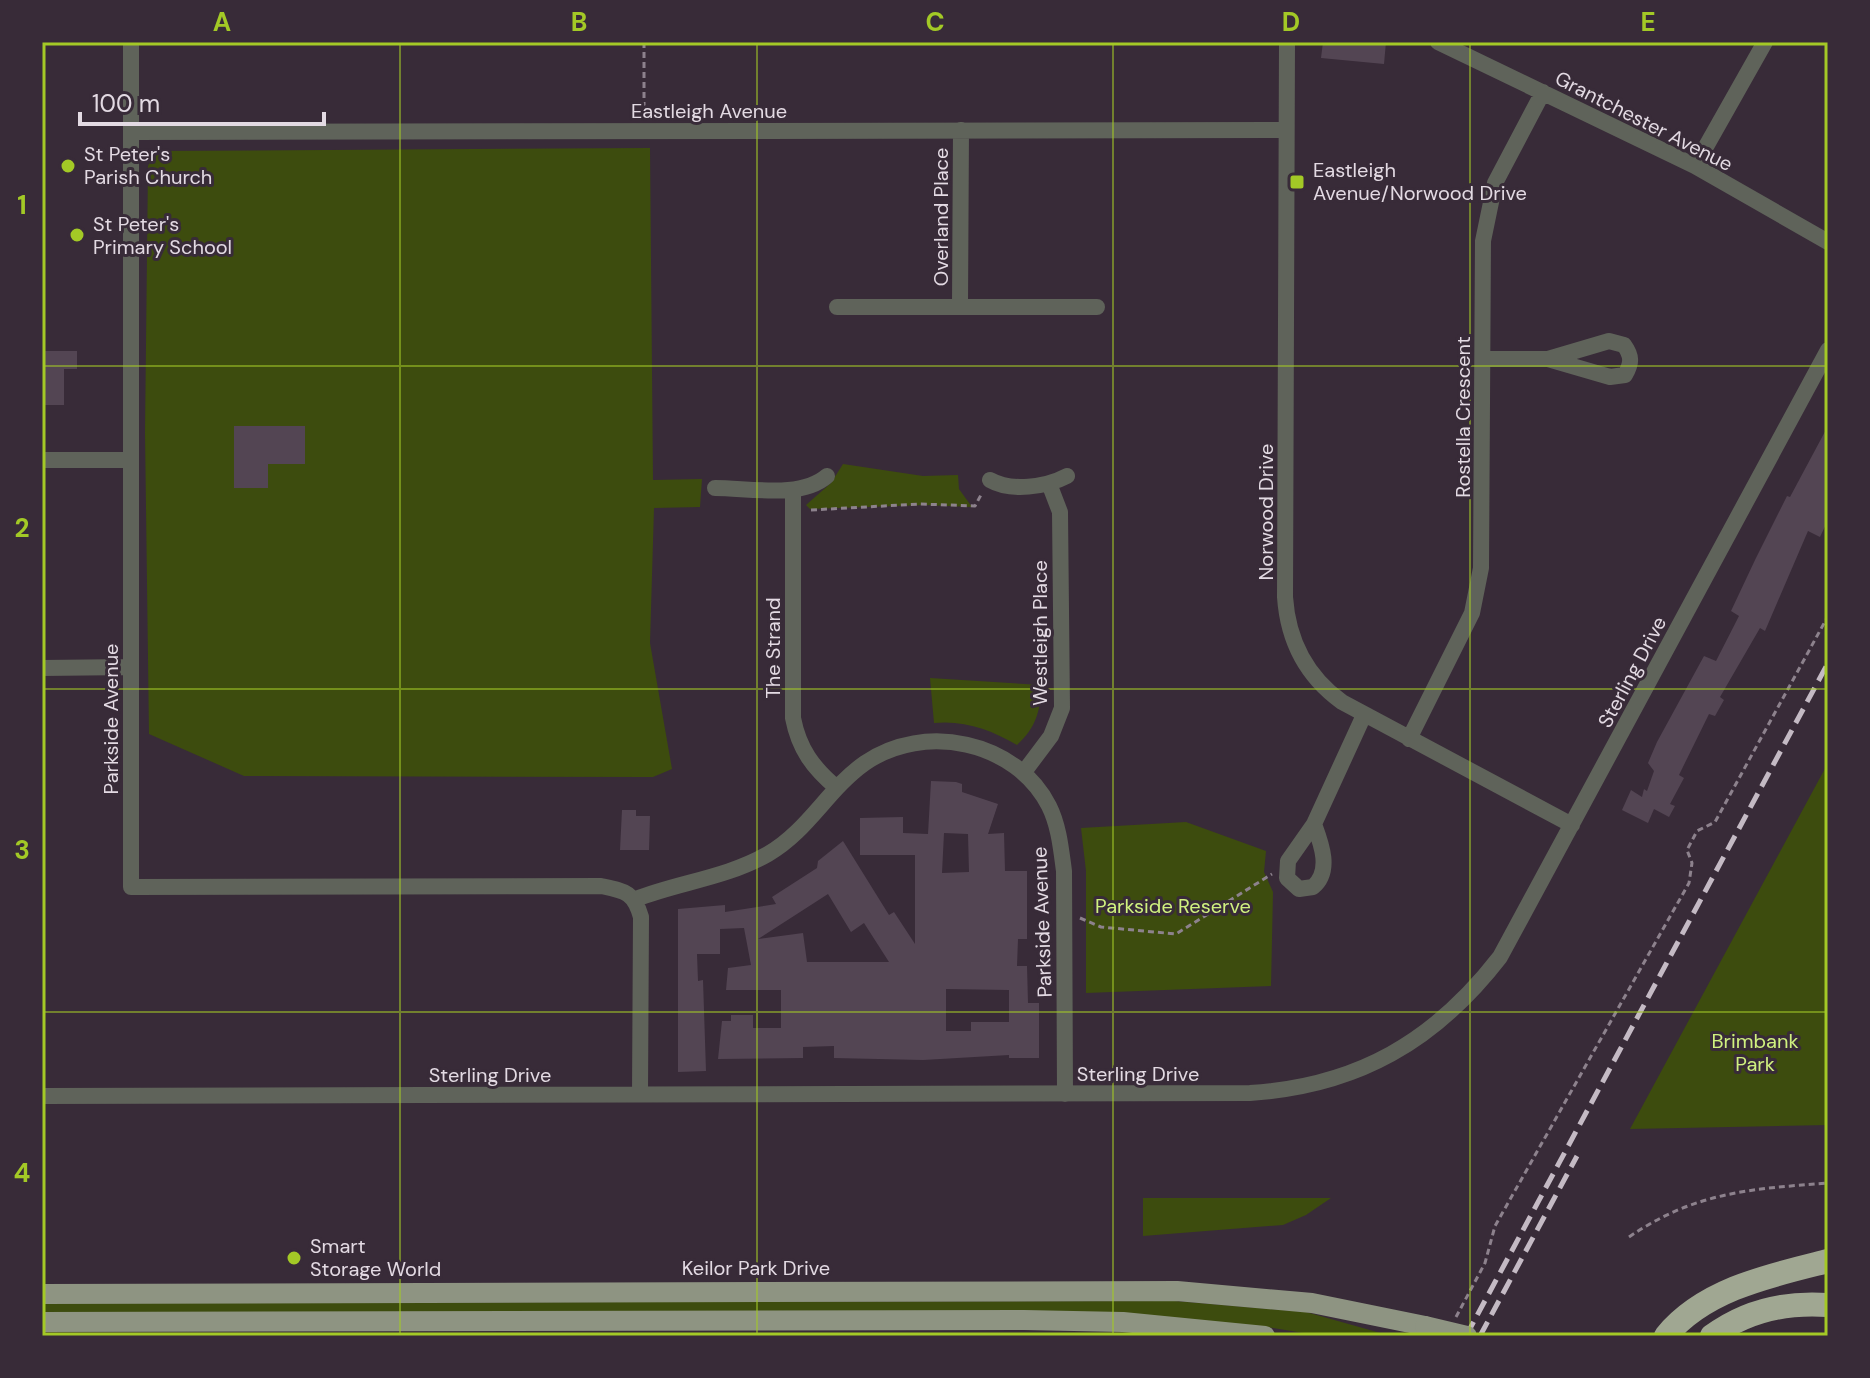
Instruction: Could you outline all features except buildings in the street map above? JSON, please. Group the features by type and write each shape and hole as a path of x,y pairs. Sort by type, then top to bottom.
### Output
{"highway":[{"path":"1666,1336 1679,1320 1731,1290 1828,1261"},
{"path":"1723,1332 1754,1313 1788,1305 1828,1305"}],"main road":[{"name":"Keilor Park Drive","path":"42,1294 1177,1291 1312,1303 1459,1330"},
{"path":"42,1322 568,1328 1024,1320 1123,1322 1265,1336"}],"street":[{"name":"Parkside Avenue","path":"131,42 131,887 601,886 628,891 636,899 663,888 743,868 770,853 794,836 837,788 864,764 887,751 945,741 972,745 999,756 1024,772 1049,806 1059,836 1064,871 1065,1094"},
{"name":"Norwood Drive","path":"1287,42 1286,612 1303,663 1328,692 1364,715 1572,825"},
{"name":"Grantchester Avenue","path":"1438,42 1695,166 1828,242"},
{"path":"1695,166 1765,42"},
{"name":"Rostella Crescent","path":"1409,739 1472,613 1481,568 1483,241 1495,183 1543,92"},
{"name":"Overland Place","path":"960,305 961,130"},
{"name":"Eastleigh Avenue","path":"132,132 1286,130"},
{"name":"Overland Place","path":"837,307 1097,307"},
{"name":"Sterling Drive","path":"42,1096 1270,1092 1339,1077 1388,1056 1433,1028 1483,979 1512,937 1828,350"},
{"path":"1484,359 1548,359"},
{"path":"42,460 130,460"},
{"path":"715,488 793,491 817,485 827,476"},
{"path":"990,480 1000,486 1050,486 1067,476"},
{"name":"Westleigh Place","path":"1024,772 1051,736 1062,708 1060,512 1050,486"},
{"name":"The Strand","path":"793,491 793,718 797,740 811,763 837,788"},
{"path":"42,668 131,667"},
{"path":"1314,824 1364,715"},
{"path":"636,899 641,917 640,1094"}],"path":[{"path":"644,42 644,118"},
{"path":"807,509 920,504 975,506"},
{"path":"1459,1330 1485,1263 1495,1226 1689,883 1692,863 1687,850 1697,831 1715,822 1828,616"},
{"path":"1081,918 1101,927 1176,934 1270,875"},
{"path":"1629,1237 1672,1209 1698,1201 1828,1183"}],"green space":[{"path":"650,148 653,480 702,479 700,507 654,508 650,643 672,769 653,777 244,776 149,734 145,433 148,166 155,151"},
{"path":"843,464 923,476 958,475 959,489 972,507 925,505 810,509 806,505 831,483"},
{"path":"930,678 1041,685 1036,718 1017,745 977,727 934,723"},
{"name":"Brimbank Park","path":"1828,763 1828,1125 1630,1129"},
{"name":"Parkside Reserve","path":"1186,822 1266,851 1264,872 1273,892 1271,986 1086,993 1086,871 1081,828"},
{"path":"1143,1198 1331,1198 1306,1215 1283,1225 1143,1236"},
{"path":"1175,1301 1306,1312 1384,1334 1322,1336 1260,1326 1113,1313 42,1313 42,1303"}],"railway":[{"path":"1466,1336 1828,663"},
{"path":"1480,1336 1577,1156"}],"place":[{"name":"St Peter's Parish Church","path":"68,166"},
{"name":"Eastleigh Avenue/Norwood Drive","path":"1297,182"},
{"name":"St Peter's Primary School","path":"77,235"},
{"name":"Smart Storage World","path":"294,1258"}]}
